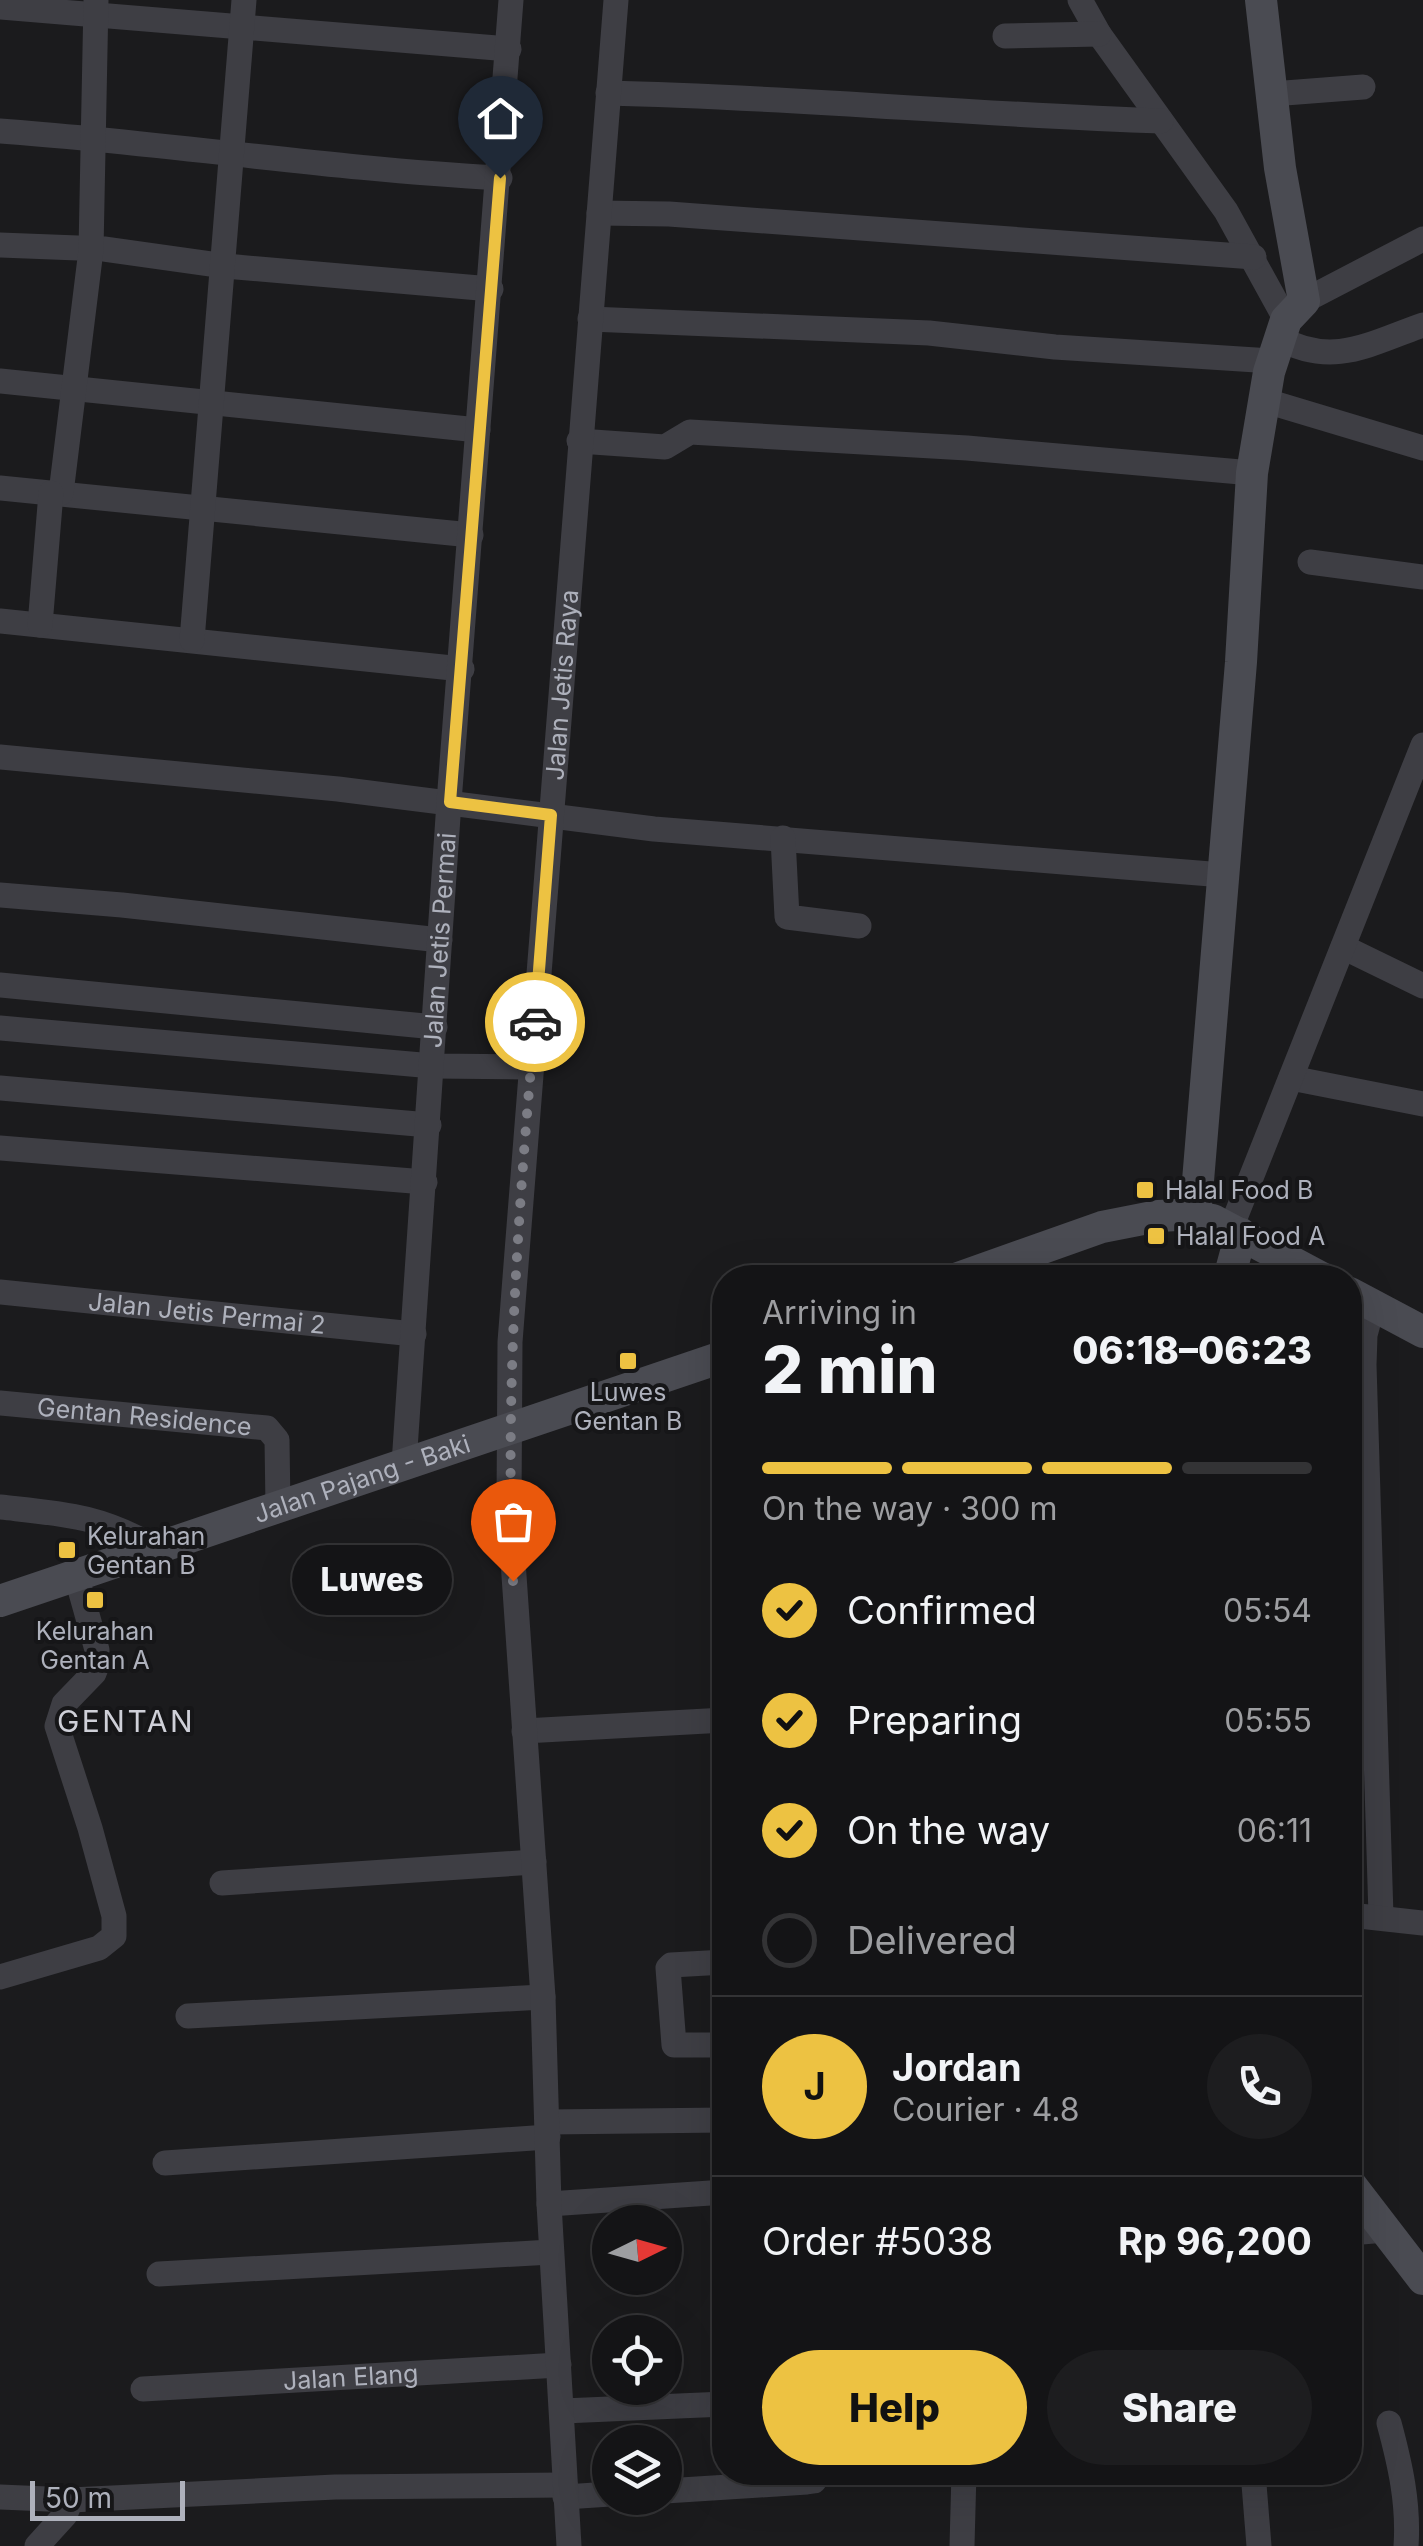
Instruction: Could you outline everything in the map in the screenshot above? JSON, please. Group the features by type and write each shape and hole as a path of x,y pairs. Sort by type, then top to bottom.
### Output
{"main road":[{"path":"1195,1217 1252,474 1263,400 1289,335 1280,168 1261,0"},
{"path":"995,1265 1102,1228 1158,1216 1195,1217 1236,1232 1298,1265"},
{"path":"1230,1265 1236,1232"},
{"path":"1362,1300 1423,1332"},
{"name":"Jalan Pajang - Baki","path":"0,1601 712,1360"},
{"path":"1362,2200 1423,2278"}],"street":[{"path":"192,640 244,0"},
{"name":"Jalan Jetis Permai","path":"404,1464 512,0"},
{"name":"Jalan Jetis Raya","path":"569,2546 548,2204 543,1997 513,1581 508,1428 510,1342 616,0"},
{"path":"1080,0 1226,211 1254,257 1289,335"},
{"path":"0,7 96,9 241,28 509,49"},
{"path":"40,624 91,250 96,9"},
{"path":"1005,36 1100,34"},
{"path":"1272,94 1363,87"},
{"path":"608,93 1161,121"},
{"path":"0,131 188,147 373,170 500,178"},
{"path":"599,213 744,219 1254,257"},
{"path":"1289,335 1423,240"},
{"path":"0,245 91,250 492,289"},
{"path":"590,319 929,333 1055,347 1289,335 1347,352 1423,324"},
{"path":"0,381 478,430"},
{"path":"1263,400 1423,448"},
{"path":"579,440 669,447 690,432 967,448 1252,474"},
{"path":"0,488 471,534"},
{"path":"1310,562 1423,577"},
{"path":"0,621 462,669"},
{"path":"1236,1232 1344,946 1412,803 1423,745"},
{"path":"0,757 450,802 654,829 1223,875"},
{"path":"783,838 787,916 859,926"},
{"path":"0,895 440,940"},
{"path":"1344,946 1423,986"},
{"path":"0,986 434,1027"},
{"path":"0,1028 432,1066 531,1067"},
{"path":"1291,1078 1423,1104"},
{"path":"0,1088 429,1125"},
{"path":"0,1148 425,1182"},
{"name":"Jalan Jetis Permai 2","path":"0,1292 414,1334"},
{"path":"1362,1308 1381,1916"},
{"name":"Gentan Residence","path":"0,1403 267,1428 278,1440 278,1506"},
{"path":"0,1506 100,1521 156,1548"},
{"path":"0,1978 99,1948 112,1940 115,1930 90,1828 57,1726 64,1704 97,1665 76,1575"},
{"path":"524,1731 712,1721"},
{"path":"222,1883 534,1862"},
{"path":"1362,1915 1423,1923"},
{"path":"712,1962 672,1964 668,1968 674,2045 712,2045"},
{"path":"188,2016 543,1997"},
{"path":"164,2163 548,2130 712,2121"},
{"path":"548,2204 712,2193"},
{"path":"1362,2232 1385,2230"},
{"path":"160,2274 551,2252"},
{"name":"Jalan Elang","path":"142,2389 559,2365"},
{"path":"563,2411 712,2405"},
{"path":"1389,2423 1402,2470 1408,2520 1406,2546"},
{"path":"682,2490 760,2485"},
{"path":"962,2546 964,2485"},
{"path":"1254,2485 1259,2546"},
{"path":"0,2498 71,2500 335,2487 592,2493"},
{"path":"37,2546 65,2515 71,2500"}],"way so far":[{"path":"513,1581 508,1428 510,1342 535,1022"}],"place":[{"name":"Halal Food B","path":"1145,1190"},
{"name":"Halal Food A","path":"1156,1236"},
{"name":"Luwes Gentan B","path":"628,1361"},
{"name":"Kelurahan Gentan B","path":"67,1550"},
{"name":"Luwes","path":"513,1581"},
{"name":"Kelurahan Gentan A","path":"95,1600"}],"district":[{"name":"GENTAN","path":"126,1721"}],"route":[{"path":"500,178 450,802 551,815 535,1022"}]}
